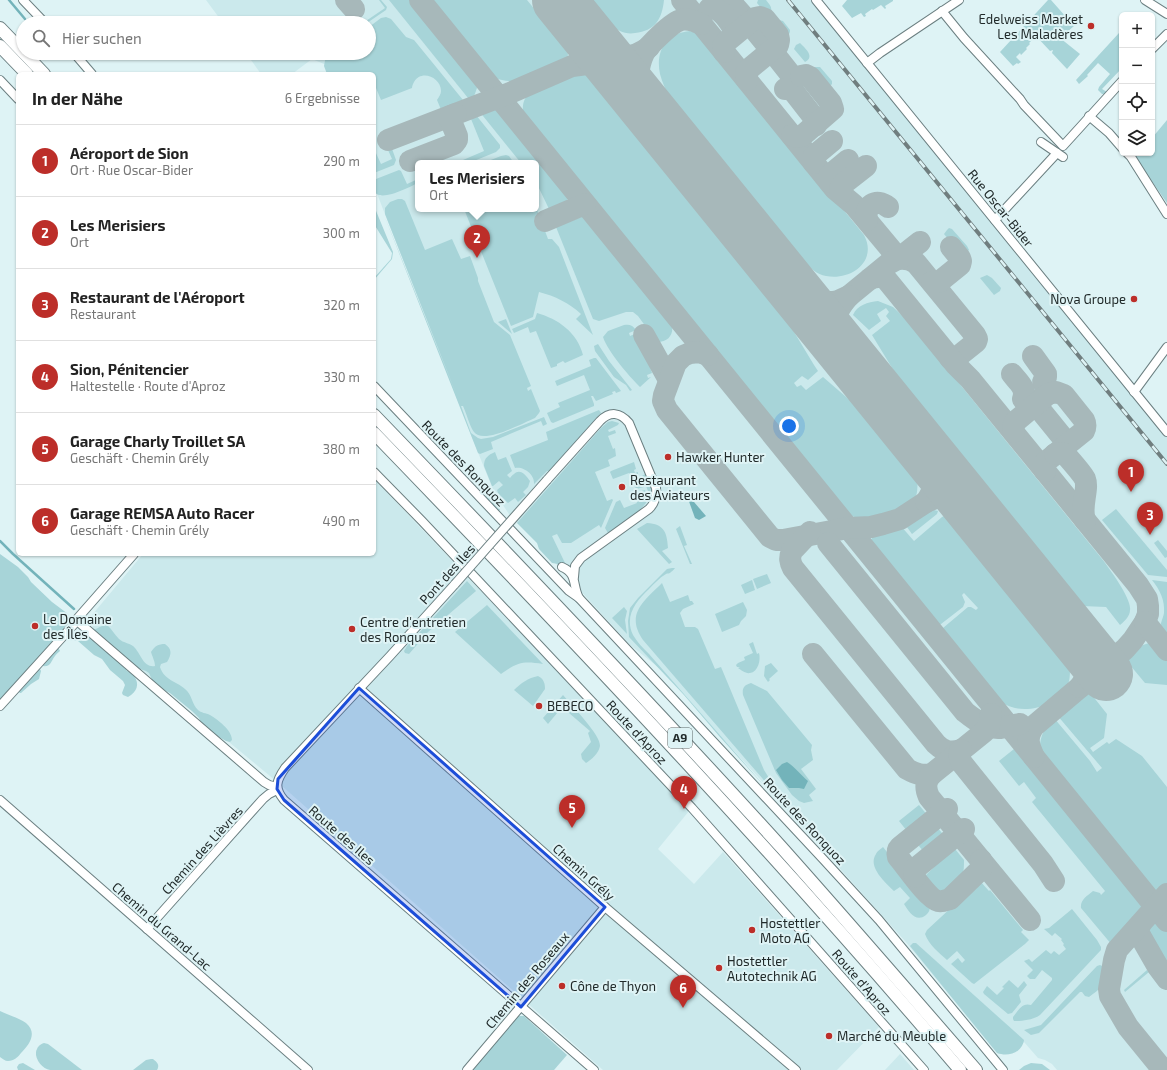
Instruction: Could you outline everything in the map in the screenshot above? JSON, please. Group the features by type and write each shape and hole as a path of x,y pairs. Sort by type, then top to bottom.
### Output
{"highway":[{"path":"0,28 16,44"},
{"path":"0,46 25,72"},
{"path":"31,60 42,72"},
{"name":"A9","path":"376,417 711,771 847,921 976,1070"},
{"name":"A9","path":"376,435 520,585 687,764 834,925 960,1070"}],"street":[{"path":"23,0 38,16"},
{"name":"Rue Oscar-Bider","path":"816,0 1167,432"},
{"path":"867,63 880,52 959,0"},
{"path":"1145,0 1167,14"},
{"path":"942,11 1024,105 1063,146 1119,84"},
{"path":"1153,48 1167,34"},
{"path":"80,60 90,72"},
{"path":"0,80 16,98"},
{"path":"1089,116 1109,133 1119,145"},
{"path":"995,220 1060,155 1041,142"},
{"path":"1130,156 1167,214"},
{"path":"1134,392 1167,347"},
{"name":"Route des Ronquoz","path":"376,388 569,591 579,598 818,853 879,920 1003,1070"},
{"name":"Pont des Iles","path":"277,789 278,779 285,768 390,656 602,418 614,414 625,418 629,423 656,488 655,501 649,509 578,561"},
{"name":"Route d'Aproz","path":"376,474 428,527 687,808 924,1070"},
{"path":"0,706 132,556"},
{"name":"Route des Ronquoz","path":"537,557 547,564 569,570 574,578 574,587 579,598"},
{"path":"562,567 578,561"},
{"path":"574,578 575,566 578,561"},
{"name":"Route des Ronquoz","path":"550,571 561,576 574,578"},
{"name":"Route des Iles","path":"77,620 264,782 277,789 284,800 594,1070"},
{"name":"Chemin Grély","path":"359,688 605,907 796,1070"},
{"name":"Chemin des Lièvres","path":"147,929 263,799 277,789"},
{"name":"Chemin du Grand-Lac","path":"0,800 308,1070"},
{"name":"Chemin des Roseaux","path":"467,1070 605,907"}],"highlighted area":[{"path":"359,688 605,907 521,1007 284,800 277,789 278,779"}],"shaded area":[{"path":"206,0 816,0 1167,432 1167,1070 1057,1070 1052,1064 1038,1058 1024,1042 1019,1047 993,1048 905,941 779,801 779,796 775,788 768,788 663,671 629,644 509,514 494,492 376,191 376,72 364,72 324,64 314,60 376,60 376,16 218,16"},
{"path":"379,0 381,0 387,7 386,10 376,17 373,16 385,8"},
{"path":"389,0 412,0 476,79 477,88 473,99 471,100 468,98"},
{"path":"428,0 527,0 567,49 568,57 562,64 524,79 509,81 498,79 486,71"},
{"path":"590,0 664,0 659,18 652,27 642,32 627,33 616,29 611,25"},
{"path":"758,0 766,0 769,4 771,9 769,15 767,15 757,3"},
{"path":"847,0 893,1 885,6 885,9 881,5 873,10 872,9 865,14 866,16 864,17 861,13 852,18 842,6"},
{"path":"1048,0 1051,0 1074,26 1060,38 1080,54 1067,69 1052,53 1053,50 1050,51 1036,36 1029,43 1030,44 1026,48 1027,49 1021,55 1020,53 1016,57 1021,62 1013,66 1000,52"},
{"path":"386,17 391,19 406,37 414,40 463,100 462,104 442,112 437,100 441,92 440,86 438,82 426,75 417,78 412,88 381,100 376,88 376,72 326,72 324,66 325,60 376,60 376,22 381,18"},
{"path":"776,21 783,21 790,30 788,35 784,36 775,25"},
{"path":"690,31 697,33 704,38 864,235 867,244 865,261 853,272 835,277 826,276 817,272 803,262 669,98 660,74 659,57 661,50 664,44 675,35"},
{"path":"1119,33 1119,71 1102,89 1107,92 1102,94 1098,90 1110,74 1098,63 1087,75 1088,76 1079,84 1076,80"},
{"path":"800,43 809,53 809,58 805,62 794,49 796,45"},
{"path":"251,60 311,60 295,72 260,72"},
{"path":"815,67 820,67 832,81 830,86 826,88 812,71"},
{"path":"575,72 588,74 785,317 818,371 808,380 802,376 794,383 797,387 801,385 806,390 823,377 860,409 918,480 916,496 905,508 897,513 879,519 860,519 842,510 525,120 523,103 533,89"},
{"path":"484,107 502,111 568,193 569,196 566,202 549,209 539,188 539,160 519,160 479,111"},
{"path":"473,113 476,115 500,145 500,148 496,152 476,160 463,160 484,151 469,114"},
{"path":"1167,120 1167,203 1135,157 1155,156 1155,134"},
{"path":"391,146 396,160 394,165 376,172 376,153 381,164 392,159 388,150"},
{"path":"501,156 509,156 512,160 491,160"},
{"path":"399,170 401,171 407,184 415,180 415,184 401,191 381,195 376,193 376,179"},
{"path":"398,199 405,201 425,250 452,239 461,259 470,256 494,322 510,335 531,386 527,388 528,391 531,389 540,411 535,418 503,432 486,436 479,435 474,432 463,406 461,406 471,433 481,439 493,437 544,417 547,424 543,426 541,421 491,442 493,449 480,454 478,453 384,215 457,396 385,214 385,208 390,202"},
{"path":"376,211 393,252 392,259 376,278 391,259 392,253 376,227"},
{"path":"465,212 538,212 548,239 552,239 559,247 593,335 576,319 581,314 572,306 562,300 539,292 533,317 511,326"},
{"path":"587,216 671,320 672,333 665,340 657,342 638,316 633,312 626,312 599,321 593,319 556,227"},
{"path":"949,228 952,229 969,250 962,256 944,234"},
{"path":"987,275 992,278 1001,288 1000,291 994,295 980,278"},
{"path":"878,301 893,307 911,324 1105,563 1124,591 1130,605 1129,614 1120,625 1106,607 1082,606 896,377 897,376 872,335 890,321 886,316 889,312 886,308 877,314 881,321 869,330 853,315 860,306"},
{"path":"537,313 552,319 566,328 576,340 583,355 565,363 563,361 557,364 557,366 551,368 536,331 530,333 528,327 514,333 512,329 535,319"},
{"path":"506,319 512,334 498,322"},
{"path":"624,325 631,325 636,330 629,333 630,336 637,333 652,373 647,375 648,378 651,377 640,387 614,357 603,337 608,331"},
{"path":"598,344 609,361 632,390 630,391 626,385 614,377 595,351 594,346"},
{"path":"596,358 621,391 616,393 615,391 612,392 613,394 596,401 593,396 591,396 594,406 553,423 551,422 547,413 560,407 558,403 590,390 584,375 557,386 555,381 591,366 589,360"},
{"path":"599,410 601,413 549,471 547,471 534,484 531,474 522,468 515,468 510,455 548,440 546,432"},
{"path":"612,421 619,423 608,430 609,432 615,430 616,433 608,436 613,449 615,448 616,456 608,460 610,466 595,472 607,501 613,500 601,528 599,525 571,543 562,543 557,534 552,536 565,563 552,563 539,549 537,543 517,523 601,428 608,422"},
{"path":"495,452 498,460 506,457 512,471 507,475 510,478 516,472 521,472 530,481 528,487 523,492 526,495 518,502 515,498 508,503 498,493 497,490 503,485 499,481 492,486 484,463 490,454"},
{"path":"634,462 636,469 634,470 635,473 638,472 638,474 631,476 629,473 613,479 610,472 611,471"},
{"path":"645,474 651,487 650,496 642,476"},
{"path":"638,476 640,477 644,487 636,489 632,479"},
{"path":"376,481 689,811 658,849 694,884 723,852 879,1027 837,1070 603,1070 282,786 94,630 91,623 92,615 141,556 376,556"},
{"path":"645,490 648,498 639,512 608,533 605,528 616,502 620,500 624,508 637,503 634,495 635,493"},
{"path":"490,492 500,509 499,512 484,497 485,494"},
{"path":"688,495 706,516 699,520 695,518 687,496"},
{"path":"1116,509 1167,570 1167,577 1148,575 1102,520"},
{"path":"934,510 938,511 937,514 912,534 904,523 926,512"},
{"path":"946,515 1070,668 1067,687 1058,698 1037,708 1022,709 1009,706 993,697 942,632 943,628 968,607 976,610 978,608 964,593 962,595 965,602 963,607 941,624 933,624 872,548 870,542 876,532 900,525 914,541"},
{"path":"647,523 657,525 664,530 667,537 668,548 662,551 672,562 669,564 637,529"},
{"path":"680,526 687,545 684,546 692,564 690,564 676,529"},
{"path":"1158,540 1167,551 1167,557 1165,558 1154,543"},
{"name":"Le Domaine des Îles","path":"0,554 18,567 52,602 68,614 71,620 71,631 88,632 107,625 119,639 133,646 145,663 151,666 155,666 151,652 160,644 165,644 170,650 170,657 167,662 161,664 160,667 164,675 182,686 187,691 198,710 210,715 224,726 230,733 232,740 230,742 226,741 203,728 199,718 192,711 170,693 158,687 146,671 134,667 126,668 126,670 136,679 137,688 134,693 128,697 123,695 122,693 125,685 123,681 110,670 102,659 94,655 78,641 61,639 56,643 60,651 55,655 48,666 39,667 41,671 39,679 21,693 14,687 12,692 14,698 0,704"},
{"path":"675,568 671,573 666,574 659,579 644,594 633,609 630,621 633,635 640,645 767,789 684,695 629,637 628,621 630,608 667,569"},
{"path":"767,574 771,583 757,589 753,579"},
{"path":"752,580 755,590 745,594 741,585"},
{"path":"1152,580 1167,582 1167,643 1160,632 1164,613 1163,599 1160,591"},
{"path":"467,581 476,591 428,632 409,654 405,653 404,651 407,646"},
{"path":"662,583 670,602 688,595 690,601 694,604 683,609 680,613 685,627 695,627 698,629 715,669 721,667 764,770 774,786 768,785 643,640 638,631 636,615 639,608"},
{"path":"743,602 747,610 746,616 739,625 722,632 715,614"},
{"path":"487,605 543,664 521,663 501,674 455,632"},
{"path":"624,607 627,611 625,620 627,634 612,618"},
{"path":"753,642 757,654 759,653 760,656 759,662 757,668 753,672 747,673 738,668 740,667 737,667 736,665 745,660 744,657 753,653 749,644"},
{"path":"1149,643 1157,645 1167,655 1167,685 1145,683 1125,659 1143,645"},
{"path":"771,663 778,671 769,679 770,680 768,682 764,676 765,666"},
{"path":"538,676 544,682 545,689 533,706 514,690 525,681"},
{"path":"751,683 767,691 812,745 811,750 813,760 801,769 816,789 809,795 813,801 804,803 799,801 792,795 776,773 743,695 744,687"},
{"path":"1088,690 1107,714 1104,738 1090,748 1093,752 1107,742 1109,744 1116,739 1142,756 1167,787 1167,890 1160,897 1157,898 1045,763 1041,753 1040,743 1042,734 1054,718 1090,761 1097,772 1102,768 1057,715"},
{"path":"563,695 585,720 599,741 600,746 598,751 586,763 582,759 581,754 591,742 588,733 590,731 562,707 548,724 543,718"},
{"path":"1014,749 1021,750 1029,757 1148,908 1113,950 1112,945 1081,908 1083,900 1093,891 1100,893 1101,895 1105,891 1032,802 1036,798 1024,782 1019,786 999,761"},
{"path":"787,762 808,781 804,789 789,788 782,780 776,770 782,764"},
{"path":"919,805 964,860 964,870 962,876 952,887 943,891 935,890 928,883 926,875 935,866 899,821"},
{"path":"883,847 930,906 926,915 919,918 913,916 904,904 910,898 900,887 894,891 879,874 874,864 874,859 877,852"},
{"path":"980,881 989,891 990,890 1023,930 1021,932 1029,940 974,984 951,964 958,958 962,963 965,960 957,951 947,960 932,945 925,934 927,930"},
{"path":"1072,909 1097,940 1101,950 1040,1015 1028,1020 1014,1021 1013,1017 1020,1008 1028,1004 1031,1005 1052,980 1052,978 1042,970 1035,979 1030,979 1027,976 1033,970 1024,961 1029,959 1032,962 1046,950 1051,954 1054,951 1059,955 1066,949 1061,940 1062,939 1055,933 1052,936 1044,929 1049,928"},
{"path":"1153,916 1156,916 1167,930 1167,971 1158,960 1142,931 1142,928"},
{"path":"913,943 916,943 1024,1040 1023,1044 1017,1051 1010,1054 997,1053 910,946"},
{"path":"1100,965 1107,970 1102,986 1089,997 1080,992 1039,1033 1031,1035 1024,1030 1041,1025 1097,966"},
{"path":"1147,970 1149,972 1125,992 1124,990"},
{"path":"1009,980 1018,988 1024,981 1027,985 1019,995 1021,1002 1012,1013 1008,1014 983,992 987,986 997,995"},
{"path":"0,1011 26,1023 30,1027 32,1035 27,1046 14,1060 10,1061 6,1061 0,1057"},
{"path":"517,1016 524,1016 567,1055 554,1070 471,1070"},
{"path":"44,1043 48,1044 82,1070 50,1070 45,1068 40,1064 36,1055 38,1047"},
{"path":"900,1054 914,1070 885,1070"},
{"path":"153,1059 158,1064 157,1070 133,1070 146,1060"},
{"path":"23,1063 35,1070 18,1070 17,1067 19,1064"},
{"path":"1031,1063 1042,1064 1050,1070 1019,1070"}],"waterway":[{"path":"9,0 22,16"},
{"path":"0,541 74,609"}],"taxiway":[{"path":"346,0 354,9"},
{"path":"420,0 1167,921"},
{"path":"682,0 835,189 854,205 894,253 903,258"},
{"path":"729,0 744,17 745,21 743,27 754,29 767,45 768,51 766,55 772,54 776,56 791,75 792,81 790,86"},
{"path":"709,9 714,9 721,12 729,22 734,32"},
{"path":"724,52 723,46 726,42 755,18 760,17 765,19 778,35 778,45 749,69 746,73 747,80"},
{"path":"652,115 644,100 638,80 638,71 644,53 661,34 677,22 684,19 701,24"},
{"path":"590,39 604,50 618,56 633,55 649,47"},
{"path":"388,140 510,93 572,66 587,64 599,65 611,70 621,77"},
{"path":"792,135 796,137 802,136 833,109 831,103 810,77 806,75 801,76"},
{"path":"785,89 789,89 794,92 815,119 816,125"},
{"path":"410,161 454,144 457,140 457,136 450,119 451,116 456,114"},
{"path":"814,163 814,156 832,141"},
{"path":"830,182 830,175 848,160"},
{"path":"841,193 840,189 843,184 866,166"},
{"path":"867,220 867,211 872,204 879,203 888,207"},
{"path":"545,221 585,204"},
{"path":"786,280 798,292 809,299 821,302 838,301 849,296 888,264 901,257 920,242"},
{"path":"932,282 939,282 960,265 960,258 951,247"},
{"path":"898,259 907,259 916,263 975,335 977,339 976,342 956,358 950,358"},
{"path":"870,279 878,277 886,279 956,365 970,379 1138,585 1147,599 1148,614 1145,622 1125,649 1034,726 1029,738 1030,748 1034,757"},
{"path":"849,296 837,314 835,329 841,345 853,362"},
{"path":"644,335 669,380"},
{"path":"708,355 699,352 690,353 683,356 676,363 663,401 667,410 770,537 776,540 783,540 848,528 871,527 900,519 926,502 945,495 957,497 967,503"},
{"path":"1033,356 1046,374 1043,382"},
{"path":"1012,374 1023,388 1023,399 1030,399 1033,401 1063,438 1064,445 1062,449"},
{"path":"1014,432 1013,427 1016,421 1048,394 1056,392 1064,395 1084,420 1086,426 1084,431 1045,463 1045,471"},
{"path":"1055,454 1065,454 1085,479 1086,488 1083,510 1085,520"},
{"path":"926,502 935,483 935,467 933,461"},
{"path":"810,532 792,551 790,560 793,568 936,744 942,749 948,751 961,750"},
{"path":"828,543 965,712 977,721 990,727 1000,728 1020,724"},
{"path":"1145,622 1167,650"},
{"path":"1079,641 1088,659 1087,675 1080,687"},
{"path":"813,654 907,769 919,774 932,774"},
{"path":"991,714 989,726 984,732 932,774 926,785 927,791 929,797 1030,920"},
{"path":"961,750 959,754 961,762 1043,864 1054,881"},
{"path":"947,809 900,847 898,849 898,857 917,882 929,895 938,901 950,899 981,869 981,860"},
{"path":"915,877 914,871 916,868 964,829"},
{"path":"1163,1070 1128,1027 1110,996 1109,989 1117,950 1167,894"},
{"path":"1140,925 1138,932 1158,967 1167,979"}],"runway":[{"path":"559,0 1106,674"}],"railway":[{"path":"788,0 1167,464"}],"place":[{"name":"Edelweiss Market Les Maladères","path":"1091,26"},
{"name":"Les Merisiers","path":"477,258"},
{"name":"Nova Groupe","path":"1134,299"},
{"name":"Hawker Hunter","path":"668,457"},
{"name":"Restaurant des Aviateurs","path":"622,487"},
{"name":"Aéroport de Sion","path":"1131,492"},
{"name":"Restaurant de l'Aéroport","path":"1150,535"},
{"name":"Le Domaine des Îles","path":"35,626"},
{"name":"Centre d'entretien des Ronquoz","path":"352,629"},
{"name":"BEBECO","path":"539,706"},
{"name":"Sion, Pénitencier","path":"684,809"},
{"name":"Garage Charly Troillet SA","path":"572,828"},
{"name":"Hostettler Moto AG","path":"752,930"},
{"name":"Hostettler Autotechnik AG","path":"719,968"},
{"name":"Cône de Thyon","path":"562,986"},
{"name":"Garage REMSA Auto Racer","path":"683,1008"},
{"name":"Marché du Meuble","path":"829,1036"}]}
